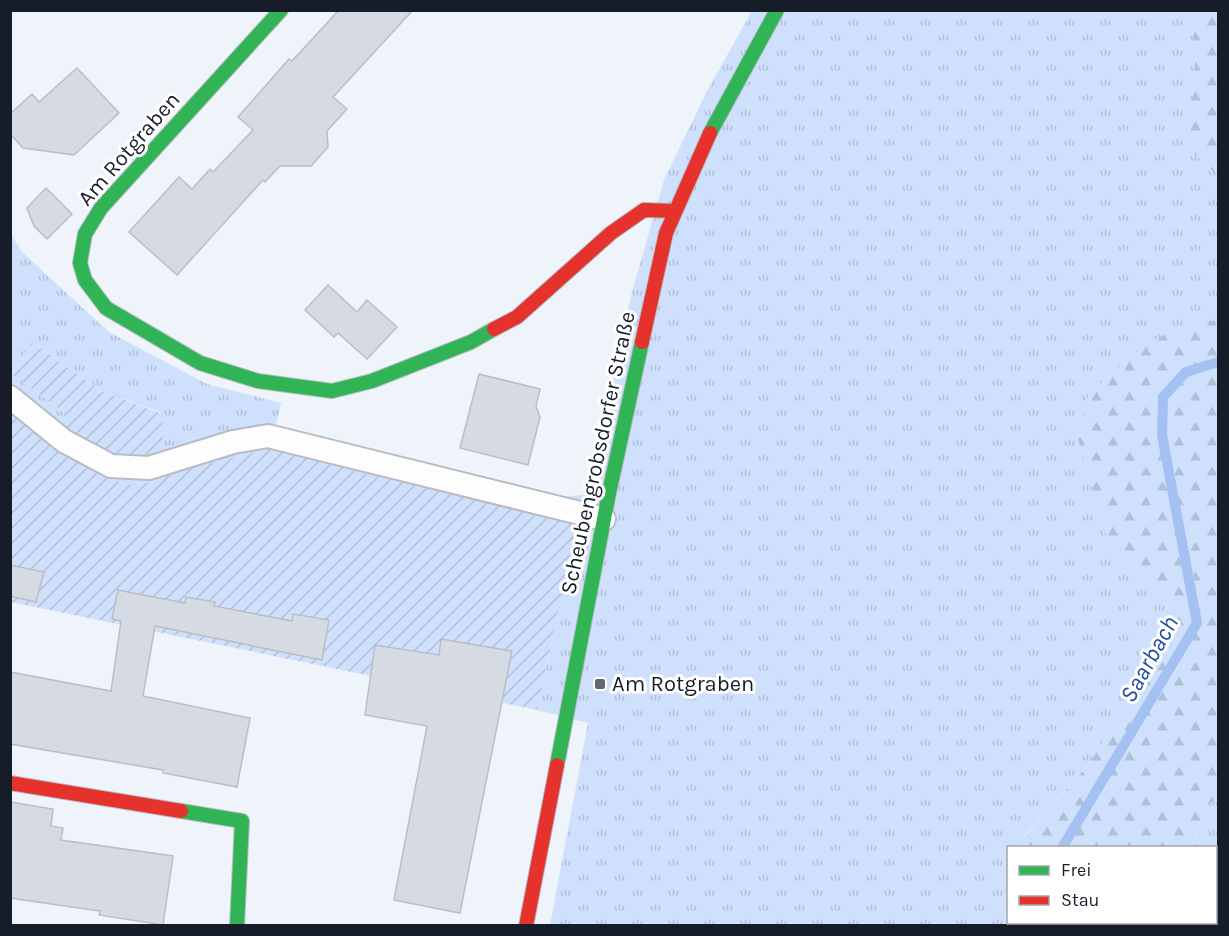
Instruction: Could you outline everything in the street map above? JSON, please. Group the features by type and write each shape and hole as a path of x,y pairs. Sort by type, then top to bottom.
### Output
{"street":[{"name":"Am Rotgraben","path":"281,10 102,208 85,234 80,263 85,280 106,308 200,363 258,381 296,388 332,391 372,381 471,342 518,317 611,232 644,210 675,211"},
{"name":"Scheubengrobsdorfer Straße","path":"526,926 604,519 666,232 702,147 777,10"},
{"path":"10,783 242,821 237,926"}],"lane":[{"path":"10,397 64,441 111,466 149,468 234,442 268,436 604,519"}],"green space":[{"path":"752,11 1186,11 1196,49 1188,146 1218,177 1218,321 1190,321 1145,345 1088,395 1108,542 1166,591 1172,623 1102,745 1084,770 1024,836 1022,846 1007,846 1006,917 1007,924 1016,925 550,925 588,723 537,710 576,527 275,447 193,467 150,482 127,485 102,475 68,454 11,408 10,233 23,253 109,332 207,384 281,403 275,430 549,497 587,495 632,292 664,180 707,91","holes":["32,342 101,391 162,413 66,414 12,374"]},
{"path":"1186,11 1218,11 1218,177 1188,146 1196,49"},
{"path":"1190,321 1218,321 1218,798 1206,806 1191,846 1022,846 1024,837 1084,770 1102,745 1172,623 1166,591 1108,542 1078,439 1088,395 1145,345"},
{"path":"32,342 101,391 162,414 163,452 120,454 98,447 61,426 66,414 12,374"},
{"path":"10,408 68,454 102,475 127,485 150,482 193,467 275,447 561,518 576,527 537,710 11,602"},
{"path":"1218,798 1217,870 1217,846 1192,846 1206,806"},
{"path":"1217,870 1218,925 1016,926 1013,924 1217,924"}],"building":[{"path":"339,10 413,10 333,97 347,109 327,131 328,147 311,166 280,166 265,182 263,180 177,275 129,232 179,177 192,189 210,169 213,172 253,130 238,117 289,59 292,61"},
{"path":"77,68 119,113 74,155 23,148 10,134 10,114 32,94 39,102"},
{"path":"46,188 72,214 47,239 34,226 27,208"},
{"path":"328,285 357,312 367,300 397,327 367,359 338,333 334,337 305,310"},
{"path":"479,374 540,389 536,406 540,417 528,465 460,448"},
{"path":"10,565 44,572 36,602 10,596"},
{"path":"118,590 185,603 186,597 215,602 214,606 292,621 293,614 329,620 322,660 155,626 143,696 250,718 237,787 163,773 163,770 10,744 10,672 111,691 121,621 112,619"},
{"path":"441,639 512,651 460,913 394,900 427,726 365,715 375,645 439,655"},
{"path":"10,802 53,809 51,826 63,828 61,840 173,856 163,925 99,915 100,911 10,898"}],"waterway":[{"name":"Saarbach","path":"1063,846 1197,623 1162,435 1163,397 1186,372 1218,362"}],"traffic: fast":[{"path":"281,10 101,208 85,234 80,263 85,280 106,308 200,363 258,381 332,391 372,381 471,342 494,329"},
{"path":"710,133 777,10"},
{"path":"557,765 609,493 642,342"},
{"path":"181,811 242,821 237,926"}],"traffic: jam":[{"path":"642,342 666,233 710,133"},
{"path":"494,329 517,317 611,233 644,210 675,211"},
{"path":"526,926 557,765"},
{"path":"10,783 181,811"}],"place":[{"name":"Am Rotgraben","path":"600,684"}]}
